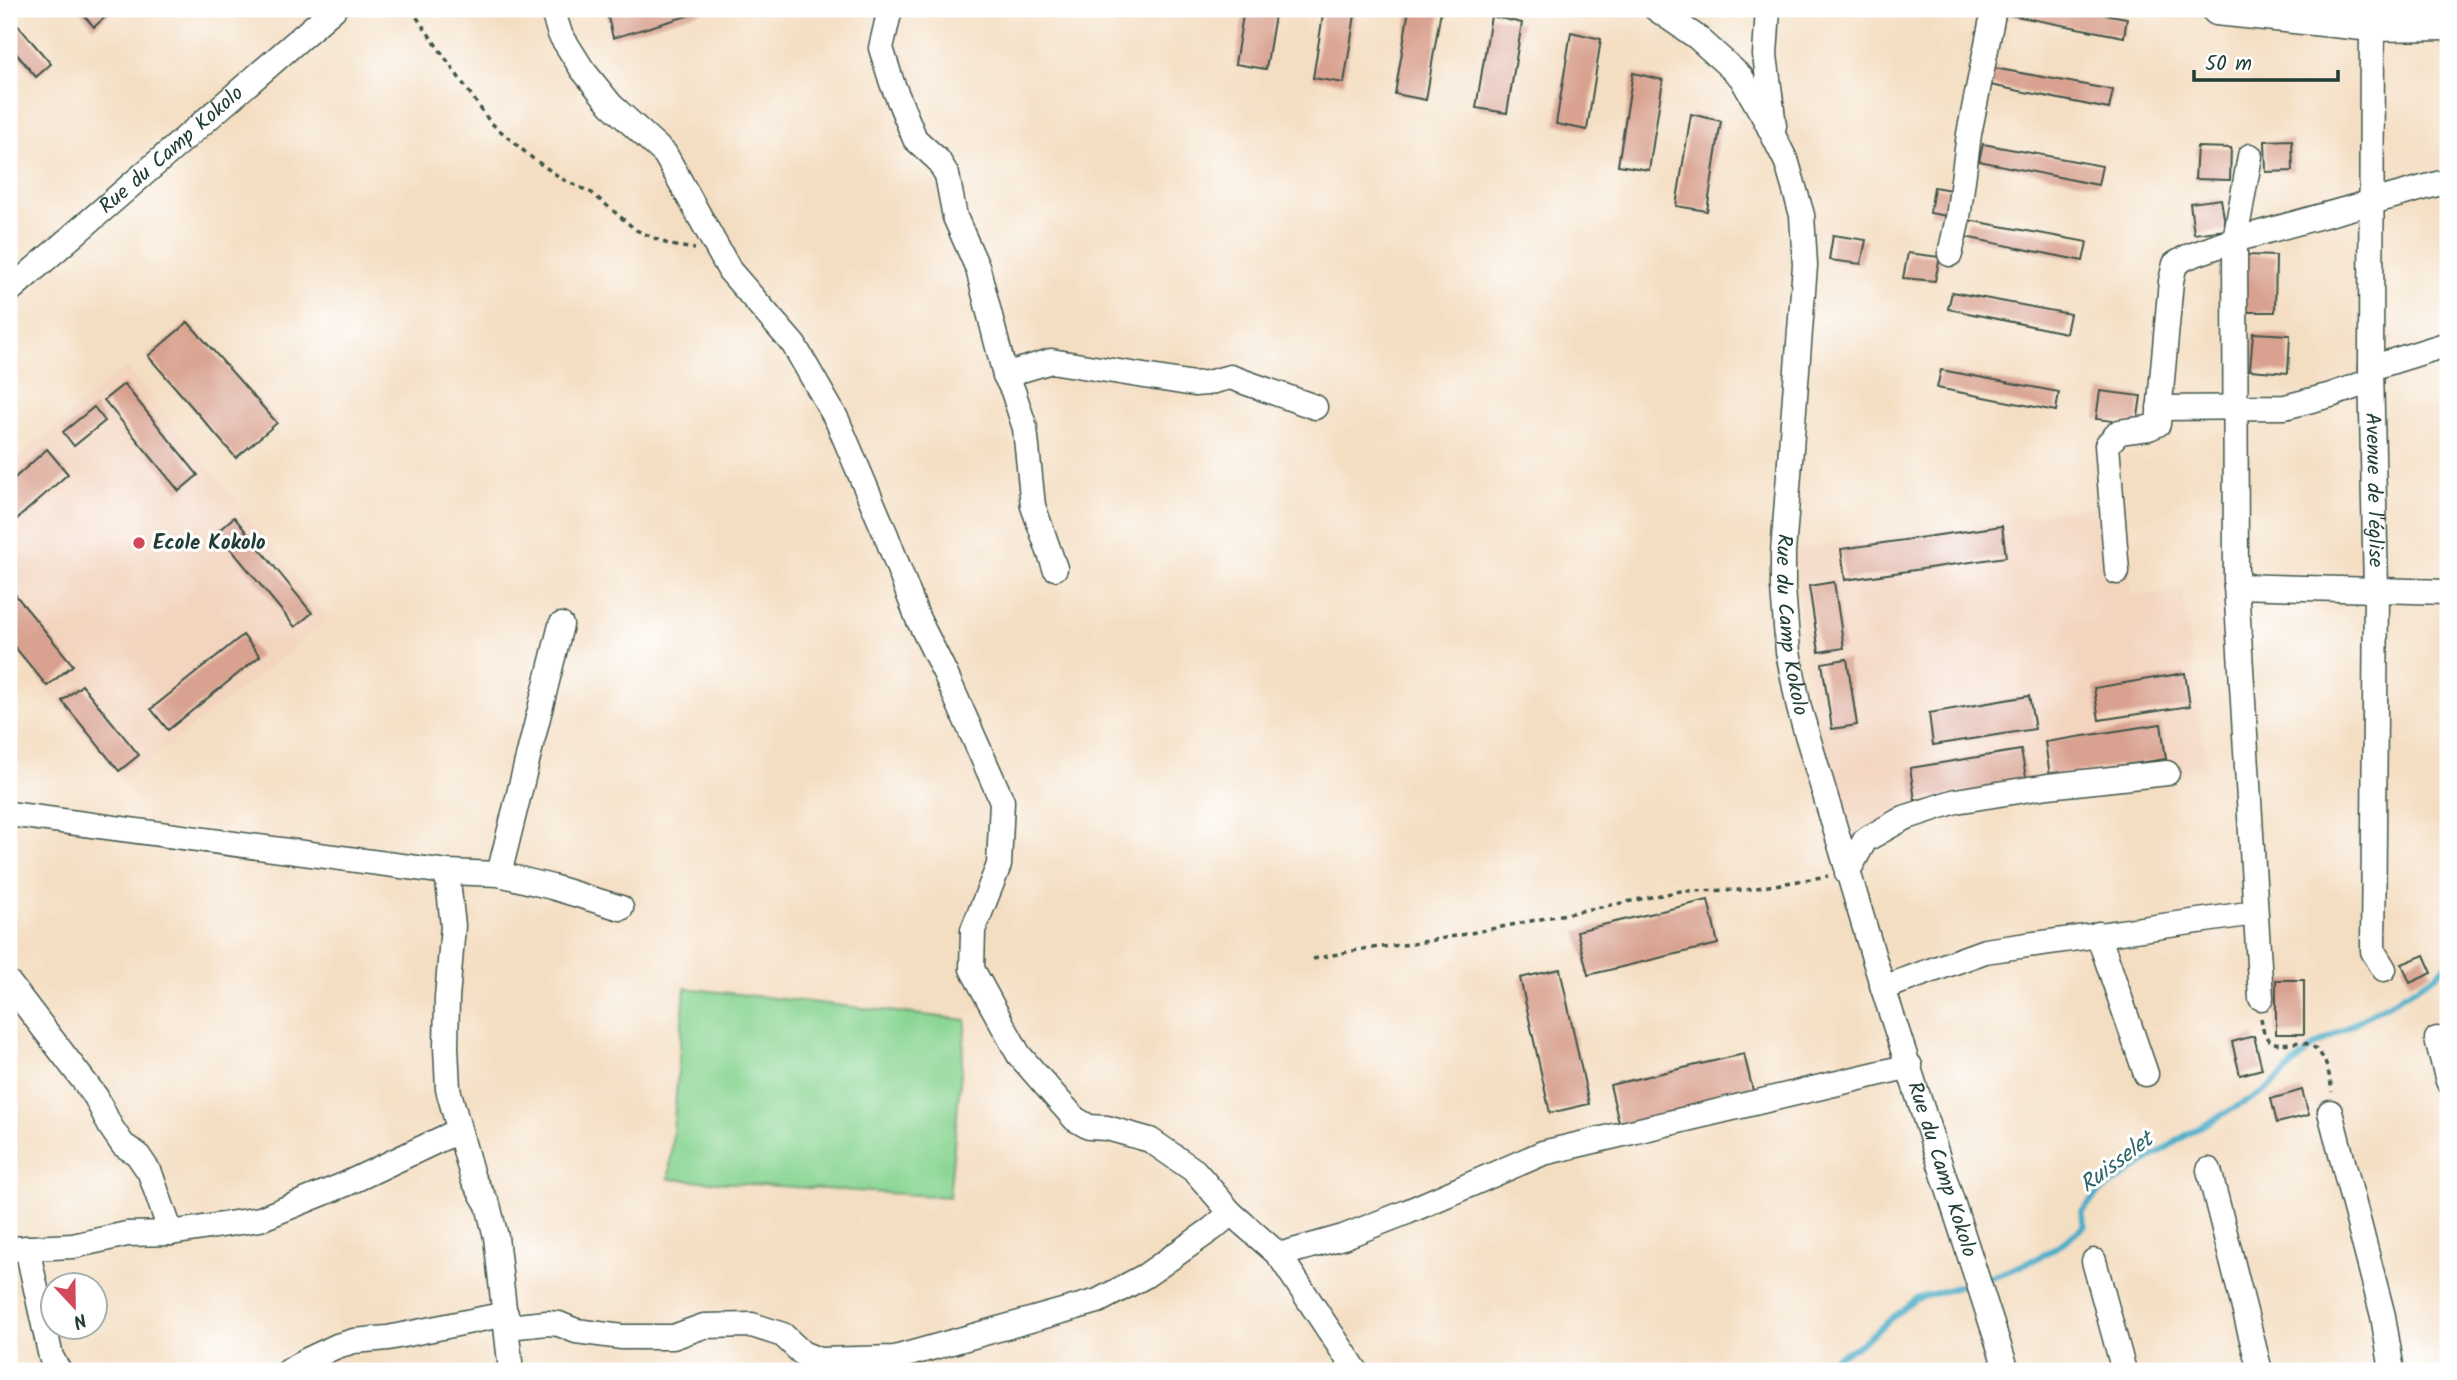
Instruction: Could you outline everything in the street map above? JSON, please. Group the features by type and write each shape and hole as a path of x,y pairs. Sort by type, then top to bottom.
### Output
{"street":[{"name":"Rue du Camp Kokolo","path":"9,291 334,9"},
{"path":"552,9 559,34 582,69 611,105 665,154 730,271 794,345 820,386 837,420 918,619 1002,801 999,865 973,930 972,969 1019,1055 1074,1119 1089,1127 1107,1128 1150,1139 1195,1171 1231,1213 1279,1255 1347,1369"},
{"path":"890,9 881,48 915,139 938,160 947,175 955,217 978,269 1005,375 1025,428 1033,506 1055,568"},
{"name":"Rue du Camp Kokolo","path":"1656,9 1698,38 1741,77 1787,163 1802,215 1805,265 1783,553 1788,652 1799,708 1847,873 2007,1370"},
{"path":"1768,9 1765,55 1776,141"},
{"path":"1950,254 1958,218 1969,134 1994,9"},
{"path":"2214,11 2372,19 2448,28"},
{"name":"Avenue de l'église","path":"2372,19 2371,374 2376,589 2373,951 2384,969"},
{"path":"2250,156 2235,240 2236,586 2261,998"},
{"path":"2118,572 2107,445 2119,432 2149,428 2158,424 2171,281 2175,264 2235,240 2448,180"},
{"path":"2159,408 2285,407 2331,395 2371,374 2448,344"},
{"path":"1005,375 1051,361 1194,384 1230,377 1315,407"},
{"path":"2236,586 2448,592"},
{"path":"499,874 561,625"},
{"path":"1847,873 1865,840 1904,818 1956,801 2048,786 2166,774"},
{"path":"9,814 447,873 499,874 621,908"},
{"path":"447,873 453,926 446,1047 448,1089 474,1179 488,1205 494,1226 511,1371"},
{"path":"1883,988 1984,951 2255,913"},
{"path":"2098,934 2146,1074"},
{"path":"9,983 96,1097 123,1145 136,1154 150,1173 171,1233"},
{"path":"2437,1039 2448,1080"},
{"path":"1279,1255 1369,1227 1543,1153 1910,1066"},
{"path":"2330,1112 2383,1316 2392,1371"},
{"path":"59,1371 51,1357 18,1249 74,1246 127,1234 171,1233 260,1219 346,1184 458,1131"},
{"path":"2209,1170 2260,1371"},
{"path":"289,1371 345,1344 463,1324 506,1320 559,1324 576,1331 622,1337 673,1336 704,1326 752,1325 783,1335 802,1353 819,1360 895,1358 1098,1301 1144,1276 1231,1213"},
{"path":"2094,1261 2124,1371"}],"path":[{"path":"411,9 490,122 531,158 564,180 592,193 636,230 670,245 719,252"},
{"path":"1313,959 1461,935 1681,891 1745,890 1847,873"},
{"path":"2261,998 2261,1022 2264,1034 2270,1042 2288,1045 2303,1043 2313,1047 2326,1062 2332,1092 2330,1112"}],"shaded area":[{"name":"Ecole Kokolo","path":"126,366 330,619 123,781 9,643 9,466"},
{"path":"2120,502 2131,597 2182,588 2207,769 2048,786 1843,845 1815,734 1794,550"}],"green space":[{"path":"685,988 966,1020 949,1197 669,1179"}],"building":[{"path":"78,9 106,9 110,13 94,27"},
{"path":"606,9 711,9 613,38"},
{"path":"1244,9 1276,9 1266,69 1235,64"},
{"path":"1324,9 1356,9 1344,83 1313,78"},
{"path":"1409,9 1441,10 1426,100 1395,94"},
{"path":"2006,9 2075,9 2127,18 2124,37 2005,14"},
{"path":"9,15 51,64 36,77 9,45"},
{"path":"1491,16 1522,23 1507,113 1476,108"},
{"path":"1571,32 1601,39 1587,130 1556,124"},
{"path":"1994,68 2113,90 2109,109 1990,85"},
{"path":"1633,73 1663,80 1649,170 1618,165"},
{"path":"1691,114 1721,121 1707,211 1676,206"},
{"path":"2292,140 2293,171 2266,172 2265,141"},
{"path":"1983,144 2102,166 2098,185 1979,161"},
{"path":"2197,147 2231,148 2230,180 2195,179"},
{"path":"1934,187 1951,190 1947,216 1930,213"},
{"path":"2221,199 2226,230 2194,234 2190,203"},
{"path":"1968,220 2087,242 2083,261 1965,237"},
{"path":"1833,235 1866,240 1861,264 1829,260"},
{"path":"1908,253 1940,257 1935,281 1903,278"},
{"path":"2246,255 2276,256 2275,312 2244,312"},
{"path":"1952,292 2070,314 2066,333 1948,309"},
{"path":"188,322 277,423 236,458 148,356"},
{"path":"2253,333 2290,335 2288,373 2250,370"},
{"path":"1941,370 2059,392 2056,411 1937,388"},
{"path":"124,384 198,475 179,491 104,400"},
{"path":"2100,391 2141,396 2137,424 2096,419"},
{"path":"94,407 105,421 74,446 63,432"},
{"path":"47,449 68,474 9,526 9,483"},
{"path":"234,517 312,613 295,627 217,532"},
{"path":"2002,526 2006,557 1845,580 1841,549"},
{"path":"1834,582 1844,648 1819,652 1809,586"},
{"path":"9,587 73,665 47,686 9,640"},
{"path":"243,635 260,656 168,730 151,709"},
{"path":"1847,659 1857,725 1832,729 1822,663"},
{"path":"2185,673 2190,706 2099,720 2094,688"},
{"path":"82,685 139,755 119,771 62,701"},
{"path":"2029,696 2035,729 1933,745 1929,713"},
{"path":"2161,724 2166,759 2050,776 2045,742"},
{"path":"2021,750 2027,782 1915,800 1910,768"},
{"path":"1708,900 1718,944 1588,975 1577,931"},
{"path":"2424,955 2432,973 2410,983 2402,964"},
{"path":"1560,969 1589,1104 1550,1113 1520,978"},
{"path":"2276,980 2304,980 2304,1034 2276,1034"},
{"path":"2254,1036 2262,1069 2240,1075 2232,1042"},
{"path":"1744,1054 1754,1095 1620,1127 1610,1085"},
{"path":"2302,1090 2309,1115 2277,1123 2271,1099"}],"waterway":[{"name":"Ruisselet","path":"1984,1279 2025,1264 2063,1243 2085,1225 2082,1212 2097,1194 2186,1135 2265,1091 2313,1047 2436,976 2448,963"},
{"name":"Ruisselet","path":"1808,1371 1856,1347 1916,1299 1974,1282"}],"place":[{"name":"Ecole Kokolo","path":"139,543"}]}
